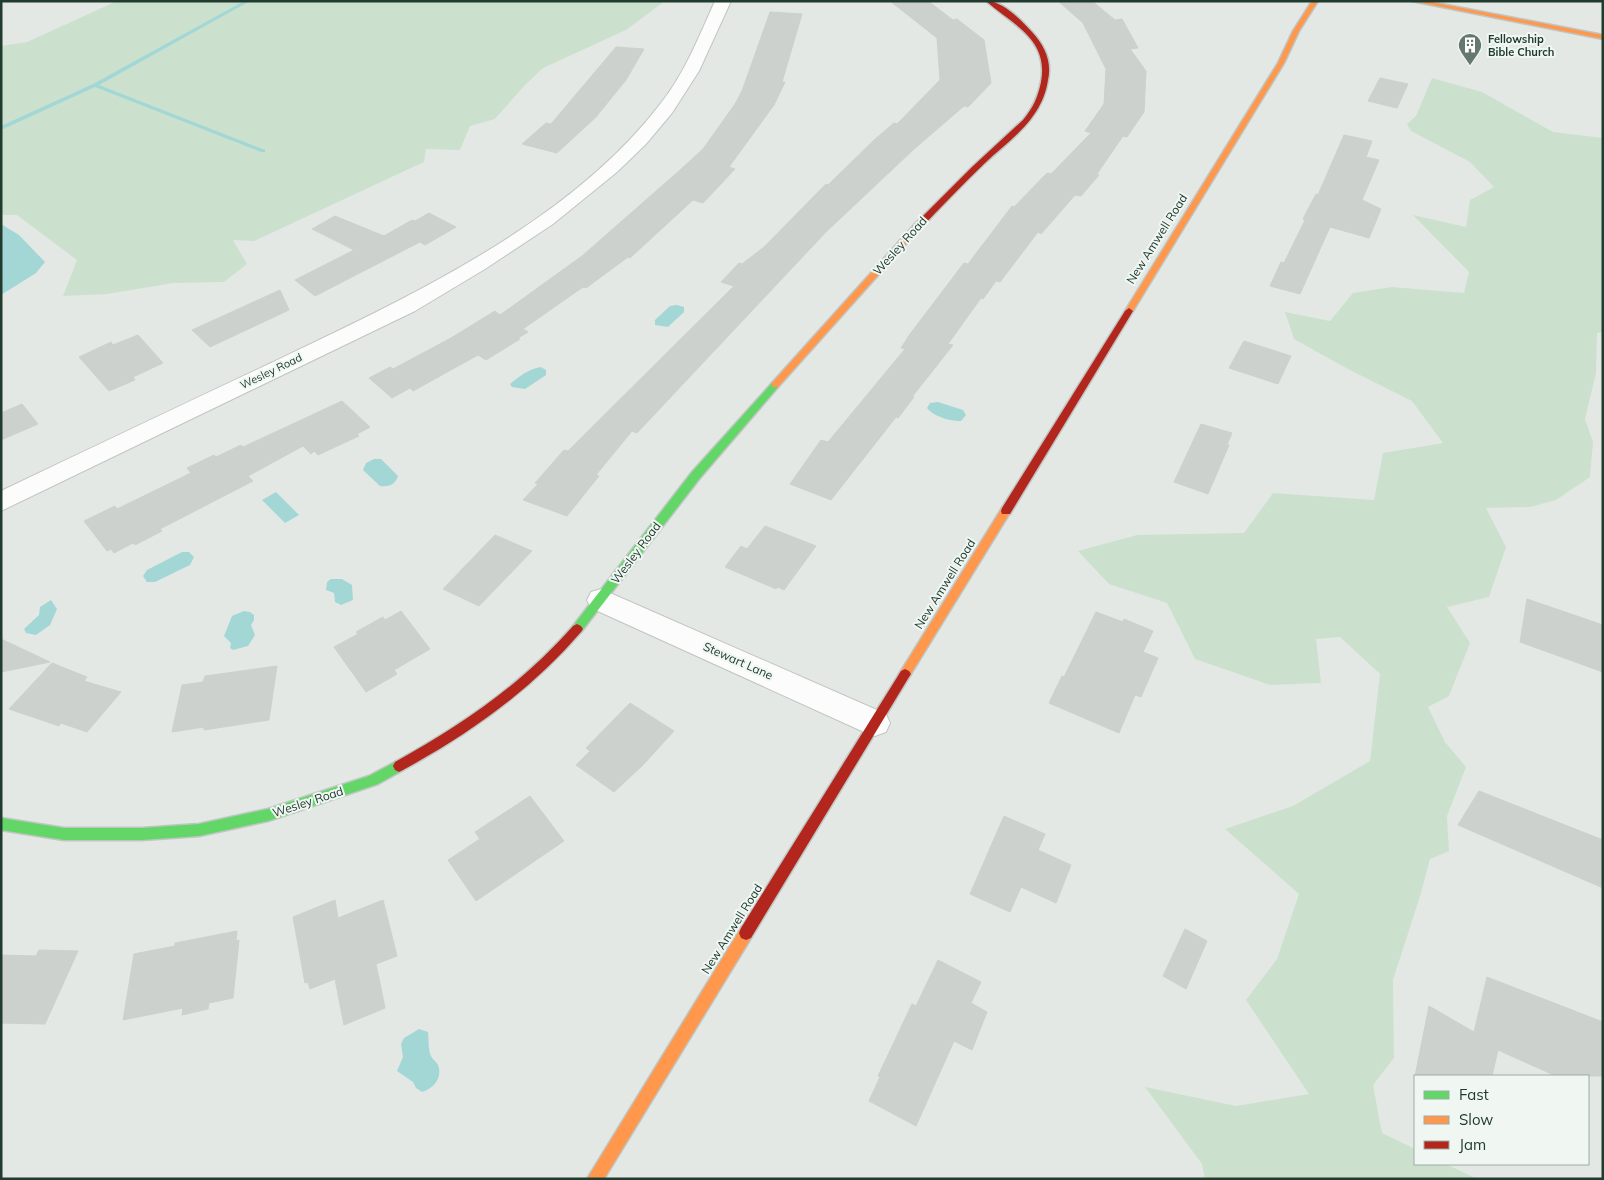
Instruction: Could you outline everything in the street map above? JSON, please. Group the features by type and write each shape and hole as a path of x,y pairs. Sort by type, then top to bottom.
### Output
{"street":[{"name":"Wesley Road","path":"1,502 407,306 468,272 518,240 612,166 644,135 667,108 685,80 723,1"},
{"name":"Wesley Road","path":"1,824 64,834 142,834 199,830 268,815 373,780 446,741 510,695 560,649 601,600 696,476 906,238 953,189 1022,125 1037,106 1043,86 1046,65 1040,48 1029,33 1014,18 989,1"},
{"name":"New Amwell Road","path":"594,1179 1281,63 1296,31 1315,1"},
{"path":"1415,1 1603,37"},
{"name":"Stewart Lane","path":"601,600 875,723"}],"green space":[{"path":"117,1 665,1 626,30 543,68 495,119 470,126 460,150 426,149 424,162 254,241 233,240 247,264 224,282 173,283 107,294 63,296 77,260 17,215 1,215 1,46 27,42"},
{"path":"1432,78 1482,92 1553,132 1603,138 1603,332 1597,333 1596,373 1585,419 1593,442 1590,477 1556,500 1530,507 1486,508 1506,547 1489,597 1447,607 1470,643 1449,696 1428,707 1445,742 1466,767 1447,816 1449,851 1430,859 1393,980 1394,1058 1373,1085 1382,1133 1414,1149 1414,1165 1448,1165 1477,1179 1205,1179 1202,1164 1145,1087 1236,1106 1309,1094 1246,1000 1277,959 1299,894 1225,829 1293,806 1370,761 1380,674 1340,637 1316,639 1321,683 1270,685 1195,659 1167,603 1109,584 1078,551 1137,535 1244,533 1273,493 1374,500 1383,453 1443,443 1412,401 1294,339 1285,312 1330,321 1353,293 1392,287 1464,293 1469,272 1413,215 1466,227 1470,200 1494,187 1470,162 1411,131 1407,124 1416,116"}],"water":[{"path":"1,224 19,235 45,262 36,273 1,295"},
{"path":"670,306 684,307 684,312 668,327 655,325 655,320"},
{"path":"541,367 546,370 546,375 525,389 512,387 510,384 528,371"},
{"path":"938,402 963,410 966,415 961,421 942,418 927,408 930,403"},
{"path":"374,459 381,459 398,476 389,486 380,486 363,470 366,463"},
{"path":"276,492 299,515 285,523 262,500"},
{"path":"182,552 189,552 194,557 190,565 155,582 147,582 143,576 147,570"},
{"path":"331,579 342,579 352,585 353,600 341,605 335,602 334,593 326,590 327,582"},
{"path":"51,600 57,609 50,625 36,635 26,633 24,629 39,615 40,607"},
{"path":"244,611 254,615 251,625 255,635 248,646 233,650 230,648 231,643 224,636 232,616"},
{"path":"419,1029 428,1032 430,1053 439,1070 438,1078 433,1086 422,1092 416,1088 413,1082 397,1071 403,1057 401,1044 404,1038"}],"building":[{"path":"890,1 928,1 953,20 957,19 984,40 991,83 968,107 964,106 913,150 826,232 637,433 632,431 596,475 599,476 567,516 523,500 538,484 535,483 564,450 568,451 734,286 721,282 739,263 742,264 764,247 826,184 828,185 894,123 897,124 940,80 937,38"},
{"path":"1058,1 1092,1 1115,20 1122,19 1138,48 1130,49 1146,71 1144,112 1127,137 1123,136 1097,174 1099,175 1081,196 1075,195 1041,234 1038,232 1000,282 996,281 983,299 981,298 948,344 953,345 898,418 896,417 831,500 790,484 821,440 828,442 905,349 901,348 910,334 964,263 968,264 1012,206 1014,207 1047,173 1051,174 1091,133 1085,131 1104,104 1106,69 1083,23"},
{"path":"770,12 802,14 782,82 785,82 774,105 729,167 735,169 703,203 693,200 630,258 628,257 586,288 583,287 523,329 528,332 486,360 478,355 413,391 410,388 392,398 369,378 390,367 393,369 451,338 495,311 500,315 582,256 680,170 703,149 735,104 742,91"},
{"path":"616,47 644,49 626,80 596,117 557,153 522,144 546,123 551,124"},
{"path":"1380,78 1408,84 1397,108 1368,101"},
{"path":"1344,135 1372,141 1366,157 1379,160 1362,200 1381,209 1369,238 1330,227 1300,294 1270,286 1281,262 1284,263 1316,194 1318,195"},
{"path":"429,213 456,227 425,245 420,242 315,296 295,280 354,250 312,229 335,216 384,236 412,220 415,221"},
{"path":"280,290 289,310 210,347 192,330"},
{"path":"138,335 163,363 133,377 135,380 109,391 79,357 111,342 113,345"},
{"path":"1244,341 1291,356 1278,384 1229,368"},
{"path":"342,401 370,427 357,434 359,436 318,455 314,451 311,454 303,446 248,476 253,481 160,529 162,531 135,545 133,543 114,553 111,549 107,551 84,521 115,506 117,509 191,473 187,468 214,455 216,457 241,445 243,447"},
{"path":"22,404 38,424 1,440 1,413"},
{"path":"1201,424 1232,433 1227,445 1229,445 1208,494 1174,482"},
{"path":"765,526 816,546 784,590 778,587 776,589 725,567 741,546 747,549"},
{"path":"495,535 532,551 479,606 443,589"},
{"path":"1527,599 1603,625 1603,672 1520,642"},
{"path":"401,611 430,649 394,670 397,674 366,692 334,647 383,617 385,620"},
{"path":"1096,612 1123,622 1124,619 1153,631 1143,652 1158,658 1141,697 1135,695 1119,733 1049,703"},
{"path":"1,639 50,662 1,672"},
{"path":"52,663 87,677 84,681 121,692 87,732 61,723 59,726 9,709"},
{"path":"277,666 269,720 204,730 204,727 172,732 182,685 203,682 205,676"},
{"path":"630,703 674,731 643,765 614,792 576,765 590,751 586,748"},
{"path":"1479,791 1603,840 1603,888 1458,825"},
{"path":"530,796 564,841 476,901 448,860 480,839 475,832"},
{"path":"1004,816 1045,834 1038,850 1071,865 1056,903 1021,887 1010,912 970,894"},
{"path":"335,900 338,918 383,900 397,956 376,964 385,1008 344,1025 335,979 310,989 308,982 305,983 293,917"},
{"path":"1185,929 1207,941 1186,989 1163,976"},
{"path":"237,931 236,941 239,940 233,998 209,1003 208,1009 182,1015 183,1008 123,1020 134,954 175,946 175,943"},
{"path":"39,950 78,951 45,1024 1,1023 1,955 36,956"},
{"path":"938,960 981,982 971,1003 987,1012 972,1050 954,1041 916,1126 869,1101 880,1077 878,1076 912,1004 916,1006"},
{"path":"1487,977 1603,1022 1603,1076 1554,1075 1498,1050 1492,1075 1415,1075 1429,1006 1474,1032"}],"waterway":[{"path":"95,85 248,1"},
{"path":"1,128 95,85"},
{"path":"95,85 263,151"}],"traffic: fast":[{"path":"577,629 696,475 775,385"},
{"path":"1,824 64,834 142,834 199,830 268,815 373,780 399,766"}],"traffic: slow":[{"path":"1129,311 1281,63 1296,31 1315,1"},
{"path":"1415,1 1603,37"},
{"path":"775,385 918,226"},
{"path":"905,674 1006,511"},
{"path":"595,1179 746,933"}],"traffic: jam":[{"path":"918,226 983,161 1026,122 1041,97 1046,70 1044,55 1025,28 989,1"},
{"path":"1006,511 1129,311"},
{"path":"399,766 448,738 495,706 539,670 577,629"},
{"path":"746,933 905,674"}],"place":[{"name":"Fellowship Bible Church","path":"1470,66"}]}
